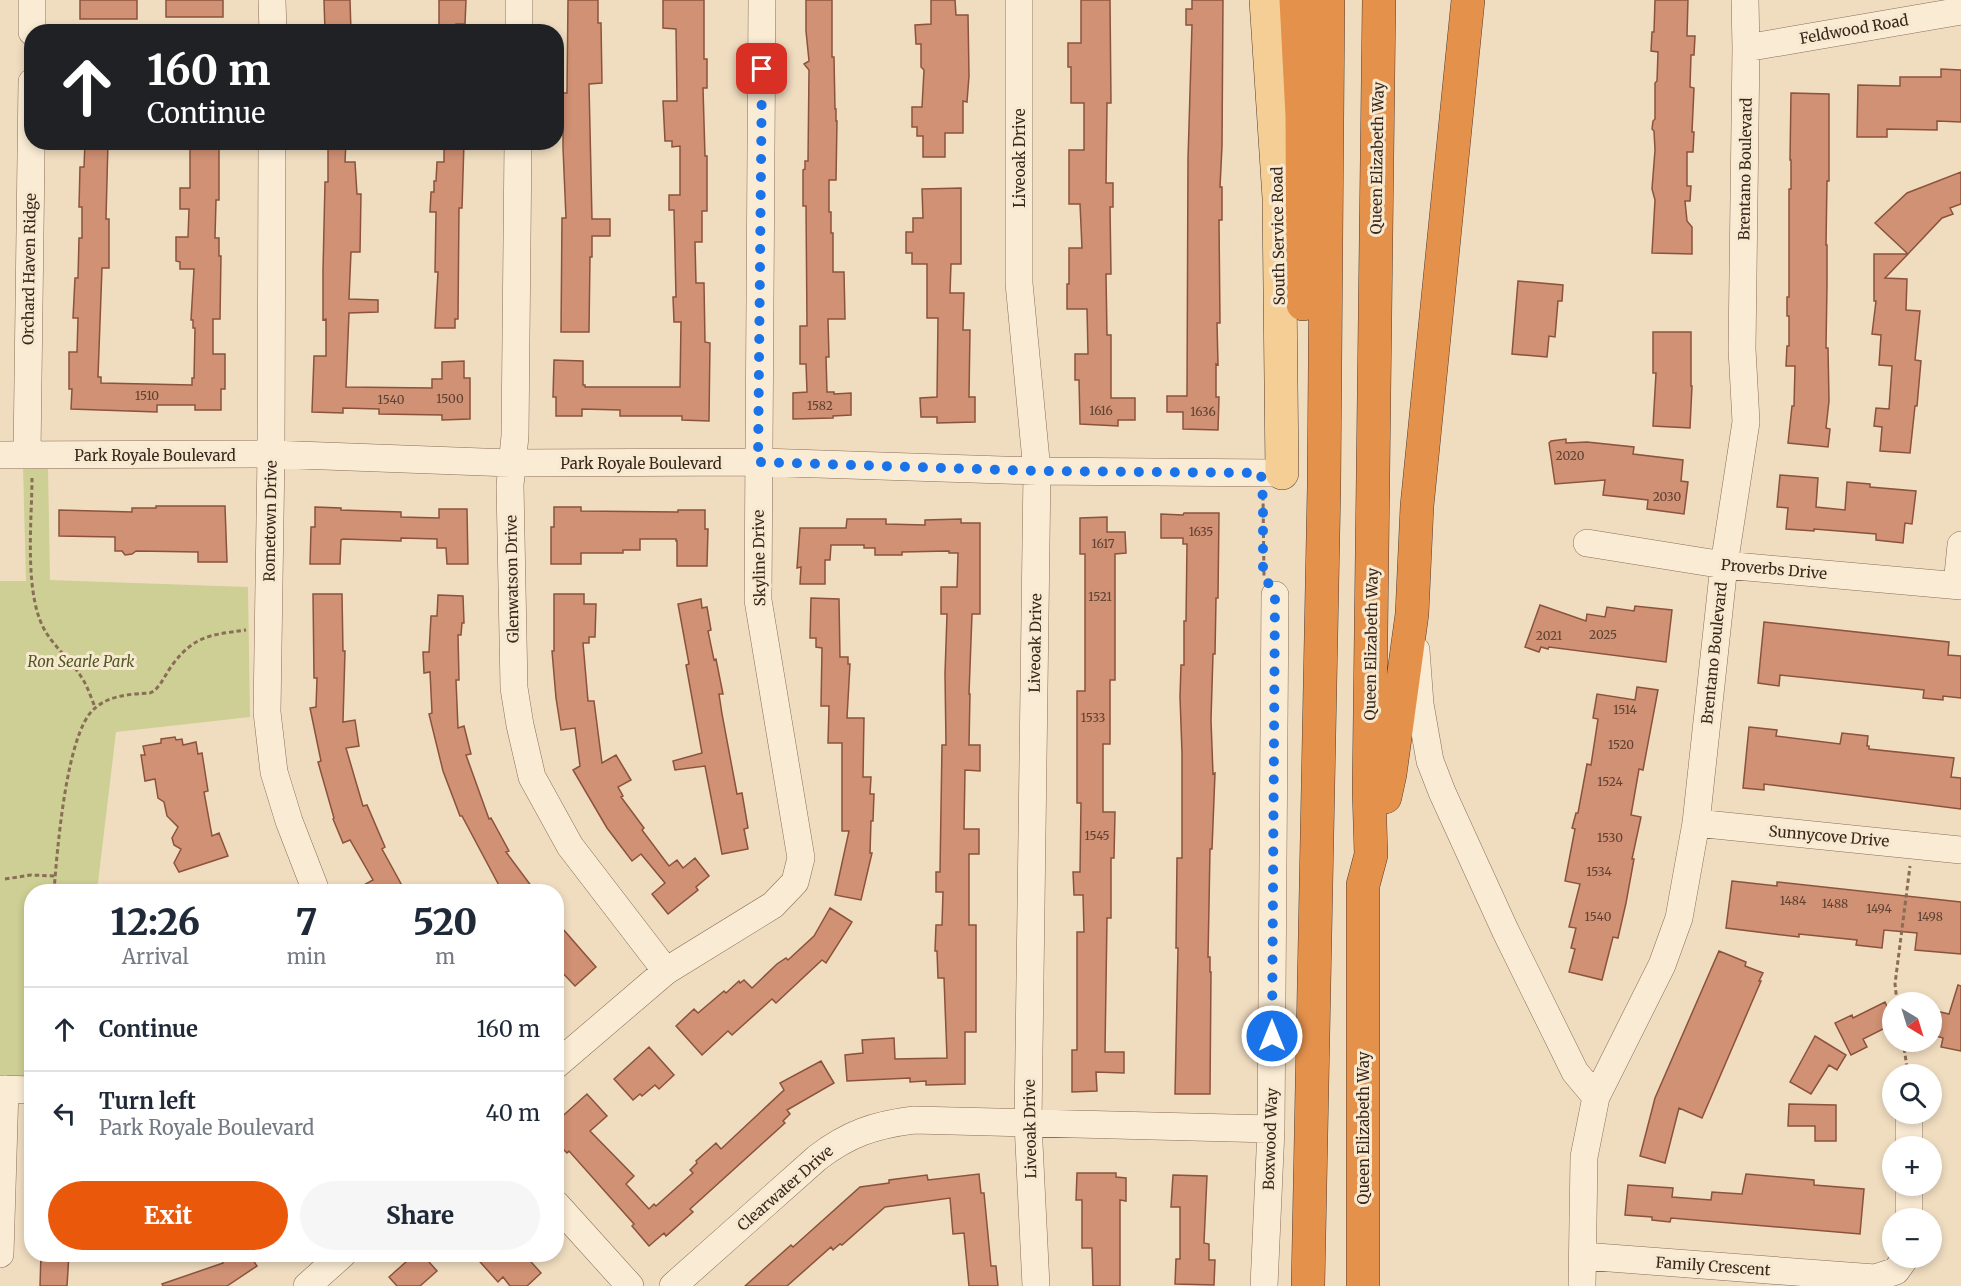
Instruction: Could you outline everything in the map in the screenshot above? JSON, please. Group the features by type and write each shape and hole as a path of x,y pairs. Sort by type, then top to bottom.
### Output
{"highway":[{"path":"1296,0 1302,116 1304,352 1324,486"},
{"path":"1308,1286 1324,486 1328,0"},
{"name":"Queen Elizabeth Way","path":"1363,1286 1363,885 1371,855 1369,791 1379,0"},
{"path":"1371,855 1390,774 1412,614 1417,506 1468,0"}],"main road":[{"name":"South Service Road","path":"1266,0 1279,198 1271,473"}],"street":[{"path":"32,0 32,24"},
{"path":"272,0 273,24"},
{"path":"519,0 519,24"},
{"name":"Skyline Drive","path":"564,1058 666,971 773,905 795,882 801,858 758,600 762,0"},
{"name":"Liveoak Drive","path":"1019,0 1019,284 1037,471 1028,1123 1036,1286"},
{"name":"Brentano Boulevard","path":"1582,1286 1584,1157 1596,1097 1662,965 1679,918 1696,823 1724,565 1746,422 1742,349 1745,0"},
{"name":"Feldwood Road","path":"1746,48 1961,11"},
{"name":"Orchard Haven Ridge","path":"27,455 31,150"},
{"name":"Rometown Drive","path":"272,150 267,712 274,772 289,821 313,884"},
{"name":"Glenwatson Drive","path":"518,150 515,436 510,485 514,688 532,777 570,846 666,971"},
{"name":"Park Royale Boulevard","path":"0,455 271,454 513,463 758,462 1037,471 1271,473"},
{"name":"Proverbs Drive","path":"1587,543 1724,565 1959,586"},
{"path":"1959,586 1961,545"},
{"name":"Boxwood Way","path":"1264,1286 1271,1129 1275,595"},
{"path":"1412,614 1420,704 1430,761 1506,930 1575,1072 1596,1097"},
{"name":"Sunnycove Drive","path":"1696,823 1913,843 1961,850"},
{"path":"0,1254 12,1089"},
{"name":"Clearwater Drive","path":"673,1286 817,1158 832,1146 870,1128 914,1120 1271,1129"},
{"path":"564,1213 630,1286"},
{"name":"Family Crescent","path":"1582,1256 1875,1278 1896,1271 1898,1268"},
{"path":"307,1286 334,1262"}],"path":[{"path":"27,455 32,471 33,599 46,633 83,680 95,707"},
{"path":"1271,473 1263,501 1263,574 1275,595"},
{"path":"55,884 58,838 73,753 88,714 95,707 111,699 124,695 154,692 182,653 189,645 197,641 211,635 268,626"},
{"path":"1895,992 1894,984 1913,843"},
{"path":"5,879 32,875 56,876"}],"green space":[{"name":"Ron Searle Park","path":"23,466 48,466 50,580 248,587 250,717 116,732 98,884 24,884 24,1078 0,1076 0,581 26,581"}],"building":[{"path":"80,0 137,0 137,19 80,19"},
{"path":"166,0 223,0 223,17 166,17"},
{"path":"324,0 350,0 351,24 325,24"},
{"path":"439,0 466,0 465,24 439,24"},
{"path":"568,0 598,0 598,23 601,23 602,83 589,84 592,219 610,219 610,236 592,236 589,332 561,332 562,218 566,218 563,150 564,93 567,93"},
{"path":"663,0 704,0 704,59 707,59 707,88 703,88 707,211 702,211 702,242 695,242 696,283 704,283 705,342 710,343 709,421 682,420 682,416 620,416 620,410 582,409 582,416 556,416 556,397 553,397 554,360 583,361 583,385 585,387 680,387 681,322 674,322 673,297 676,297 674,210 669,210 669,195 680,195 680,146 672,147 672,141 665,141 663,101 677,101 676,29 663,28"},
{"path":"806,0 832,0 832,57 834,57 837,121 836,180 829,180 829,212 831,212 831,233 833,233 833,272 844,272 845,319 828,319 827,392 851,393 851,415 793,419 793,393 807,392 806,364 800,364 800,326 807,326 806,206 803,206 803,170 805,161 808,161 809,70 804,64 809,61"},
{"path":"931,0 955,0 956,15 968,15 969,76 967,102 963,101 963,133 945,133 945,157 923,157 923,136 917,136 917,127 912,127 912,107 922,107 924,70 921,67 921,44 916,44 915,25 931,24"},
{"path":"1081,0 1110,0 1111,103 1107,103 1106,183 1113,183 1113,207 1110,207 1111,274 1106,274 1107,335 1111,335 1111,398 1135,398 1135,420 1118,420 1118,426 1080,424 1079,380 1075,380 1075,354 1088,354 1087,309 1067,309 1069,248 1082,248 1080,204 1069,204 1069,150 1084,150 1084,103 1071,103 1071,67 1068,67 1068,43 1081,43"},
{"path":"1192,0 1223,0 1220,187 1222,187 1222,220 1219,220 1220,323 1217,323 1218,365 1216,364 1216,397 1219,397 1218,430 1183,429 1183,412 1167,412 1167,396 1187,396 1188,159 1192,25 1186,25 1186,9 1192,9"},
{"path":"1655,0 1688,0 1687,36 1695,36 1694,55 1691,55 1690,87 1694,88 1693,152 1687,152 1687,186 1691,186 1690,201 1685,201 1687,221 1692,227 1692,254 1652,253 1655,200 1652,189 1655,150 1652,129 1655,119 1658,52 1651,51"},
{"path":"1941,69 1961,70 1961,122 1937,121 1937,130 1887,129 1887,137 1857,137 1858,85 1900,86 1900,77 1941,77"},
{"path":"1791,93 1829,94 1826,245 1826,348 1828,348 1829,401 1826,428 1830,429 1828,447 1788,443 1792,406 1794,406 1795,366 1786,366 1787,346 1789,346 1787,297 1789,297"},
{"path":"85,150 108,150 106,219 109,219 109,268 102,268 98,377 101,377 101,383 192,385 195,328 191,320 194,269 180,269 180,262 176,261 176,237 188,237 189,209 180,209 180,188 190,188 190,150 219,150 219,200 216,200 215,238 219,238 219,256 221,256 220,319 213,319 213,354 225,354 225,389 221,389 221,410 195,410 195,405 157,405 157,412 71,409 69,352 77,352 78,318 73,318 75,278 78,278 79,238 82,238 82,207 79,207 80,167 84,167"},
{"path":"328,150 346,150 345,162 355,162 357,194 361,194 360,252 351,252 349,299 378,300 378,312 349,313 346,387 432,388 432,379 442,379 442,362 464,361 464,378 470,378 470,419 442,420 442,415 379,414 379,409 343,408 343,413 312,412 314,356 326,356 323,271 325,182 328,182"},
{"path":"444,150 464,150 462,208 459,208 458,319 455,319 455,328 435,328 438,272 435,272 436,212 430,212 431,192 434,192 437,162 444,162"},
{"path":"1961,172 1961,204 1950,208 1953,214 1942,218 1908,254 1875,223 1907,193"},
{"path":"961,188 961,264 951,264 950,293 964,293 963,330 970,330 969,397 975,397 975,422 937,423 937,417 921,417 920,398 937,397 938,318 927,318 927,264 912,264 912,253 906,253 906,232 913,232 913,218 923,218 922,189"},
{"path":"1874,254 1908,254 1885,278 1907,279 1906,310 1920,311 1915,360 1921,361 1910,453 1880,451 1882,427 1874,426 1876,408 1889,409 1892,366 1879,365 1881,335 1872,334 1876,301 1874,301"},
{"path":"1518,281 1563,285 1562,301 1558,301 1555,337 1549,336 1547,357 1512,354"},
{"path":"1653,332 1691,332 1690,428 1653,426 1656,373 1653,373"},
{"path":"1566,439 1566,443 1587,442 1634,447 1633,454 1683,460 1681,481 1688,482 1684,514 1647,509 1648,500 1603,495 1605,480 1555,484 1549,443"},
{"path":"1780,475 1818,478 1816,507 1845,510 1847,482 1870,484 1870,487 1916,491 1912,524 1905,523 1903,543 1876,540 1876,534 1786,529 1788,508 1777,507"},
{"path":"156,506 225,506 227,562 198,562 198,552 136,551 125,555 122,551 115,551 115,537 59,536 59,510 132,512 132,508 156,508"},
{"path":"315,507 401,512 401,517 439,518 439,509 467,509 468,564 447,564 446,548 437,548 437,539 401,538 401,541 343,539 341,540 340,564 310,564 311,527 315,527"},
{"path":"554,507 581,507 581,511 705,510 705,529 708,529 707,566 677,566 676,539 640,539 640,550 623,550 623,553 581,553 581,564 551,564 551,527 554,527"},
{"path":"1184,513 1219,513 1218,598 1216,598 1211,720 1213,774 1215,773 1212,849 1210,849 1208,957 1210,957 1211,972 1210,1094 1175,1094 1177,858 1182,858 1180,697 1181,665 1184,665 1187,544 1183,544 1183,538 1161,538 1161,514 1183,515"},
{"path":"1107,517 1107,532 1125,532 1126,553 1115,554 1115,680 1110,680 1110,744 1103,744 1103,812 1115,812 1114,858 1111,858 1111,918 1107,918 1105,1052 1124,1052 1124,1073 1096,1072 1097,1091 1072,1092 1072,1050 1077,1050 1077,932 1084,932 1083,895 1074,895 1073,872 1080,872 1081,803 1077,803 1077,691 1085,691 1085,554 1080,554 1080,518"},
{"path":"847,519 886,519 886,524 925,525 925,520 961,519 961,523 980,523 980,614 972,614 969,745 980,745 980,771 965,770 964,829 979,829 979,854 969,854 969,925 976,925 976,1032 965,1032 965,1084 926,1085 926,1081 910,1082 910,1078 847,1081 845,1055 863,1053 862,1040 894,1038 895,1059 947,1058 944,978 938,978 937,951 935,951 936,925 942,925 943,892 936,892 936,872 940,872 942,745 946,745 947,614 941,614 941,587 957,587 958,553 949,553 949,551 902,552 902,555 875,555 875,548 864,548 864,545 831,545 830,560 825,560 825,584 800,584 801,567 797,568 800,528 846,528"},
{"path":"313,594 342,594 343,651 345,651 343,722 355,720 359,746 346,748 363,806 367,805 385,847 382,849 401,884 366,884 373,880 350,840 343,843 333,819 318,762 321,761 310,708 316,707 317,678 314,678"},
{"path":"554,594 584,594 584,604 596,604 595,637 589,637 589,643 583,643 588,701 594,701 602,763 616,755 631,780 618,787 623,796 621,797 669,866 677,860 683,868 695,858 709,876 696,887 698,890 668,914 652,894 665,883 641,854 632,861 607,828 573,770 580,766 575,728 561,730 556,698 552,651 554,651"},
{"path":"438,595 463,596 464,623 462,623 461,635 458,635 459,680 456,680 458,728 464,726 471,754 466,755 489,819 491,818 509,851 506,852 530,884 498,884 460,816 443,771 429,714 432,713 430,672 424,673 423,652 429,652 431,616 437,616"},
{"path":"811,598 839,599 840,657 848,657 848,664 850,664 847,718 864,718 863,777 871,777 870,794 874,794 873,821 871,821 870,853 872,853 861,900 835,895 849,831 842,831 842,743 828,743 829,706 821,706 822,648 816,647 816,638 810,638"},
{"path":"701,599 702,608 707,607 711,630 708,631 723,694 719,694 722,714 737,794 742,793 748,828 744,829 748,849 722,854 705,766 675,770 673,761 702,753 686,665 689,664 678,604"},
{"path":"1540,605 1586,621 1587,614 1605,617 1607,607 1634,611 1635,606 1672,610 1666,662 1549,647 1548,649 1541,647 1539,652 1525,647"},
{"path":"1764,622 1949,642 1948,655 1961,656 1961,698 1943,696 1943,700 1923,698 1924,690 1780,675 1779,686 1758,683"},
{"path":"1637,687 1658,690 1643,770 1639,769 1631,815 1641,817 1626,903 1618,938 1613,937 1602,980 1569,972 1575,949 1571,948 1576,928 1569,927 1580,884 1565,881 1575,829 1572,828 1576,813 1578,813 1587,764 1591,765 1598,719 1593,718 1597,694 1635,700"},
{"path":"1749,727 1777,730 1776,736 1840,744 1842,733 1868,736 1869,749 1954,758 1951,777 1961,778 1961,809 1764,784 1764,790 1743,788"},
{"path":"175,737 176,740 182,739 183,745 196,742 198,754 202,753 208,791 204,792 212,836 219,833 228,856 179,872 174,863 181,849 174,845 172,838 178,827 167,816 164,802 158,798 155,779 145,781 141,755 145,755 143,746 161,743 161,739"},
{"path":"1732,881 1777,886 1777,882 1961,902 1961,954 1915,950 1917,933 1884,930 1882,948 1856,945 1857,940 1799,934 1799,937 1726,928"},
{"path":"830,908 852,922 826,963 822,960 776,1003 772,999 732,1035 728,1031 702,1055 676,1026 694,1009 698,1013 739,981 740,983 744,980 752,988 777,964 786,958 788,960 814,936"},
{"path":"564,930 596,967 575,986 564,974"},
{"path":"1719,951 1746,962 1745,966 1763,973 1759,981 1761,981 1702,1118 1679,1108 1665,1163 1640,1156 1655,1098"},
{"path":"1958,985 1961,986 1961,1051 1942,1047 1942,1012 1949,1014"},
{"path":"1882,1004 1882,1030 1863,1039 1867,1047 1851,1055 1835,1023 1852,1015 1853,1018"},
{"path":"1815,1036 1846,1055 1837,1070 1829,1065 1811,1094 1790,1082"},
{"path":"649,1047 674,1075 659,1089 655,1085 633,1100 614,1079"},
{"path":"821,1061 834,1083 787,1110 790,1114 783,1121 785,1123 690,1209 693,1212 666,1236 664,1233 649,1246 632,1226 634,1224 569,1151 567,1153 564,1150 564,1115 587,1094 607,1116 590,1131 634,1176 626,1184 649,1209 654,1204 656,1206 693,1173 690,1170 697,1163 696,1161 716,1143 721,1149 784,1090 780,1083"},
{"path":"1789,1104 1836,1105 1836,1141 1815,1141 1815,1126 1788,1126"},
{"path":"1077,1173 1116,1173 1116,1177 1126,1178 1126,1201 1120,1200 1120,1286 1093,1286 1092,1248 1082,1248 1082,1200 1076,1200"},
{"path":"979,1174 981,1193 984,1193 991,1266 996,1266 998,1286 969,1286 964,1233 953,1234 950,1198 885,1207 842,1245 840,1244 833,1250 831,1247 787,1286 745,1286 860,1187 927,1175 928,1180"},
{"path":"1746,1174 1814,1180 1814,1185 1864,1189 1860,1234 1671,1218 1670,1222 1652,1220 1652,1217 1625,1215 1628,1185 1673,1188 1672,1197 1711,1200 1712,1192 1742,1194"},
{"path":"1173,1175 1207,1176 1204,1243 1209,1244 1209,1260 1215,1260 1214,1285 1175,1284 1176,1259 1180,1259 1180,1207 1171,1207"},
{"path":"41,1262 68,1262 67,1286 40,1286"},
{"path":"254,1262 257,1266 227,1286 163,1286 162,1284 223,1263"},
{"path":"406,1262 429,1262 437,1271 420,1286 397,1286 389,1277"},
{"path":"480,1262 531,1262 541,1273 527,1286 510,1286 503,1277 498,1282"}],"route":[{"path":"762,69 758,462 1037,471 1261,473 1263,574 1275,595 1272,1036"}]}
